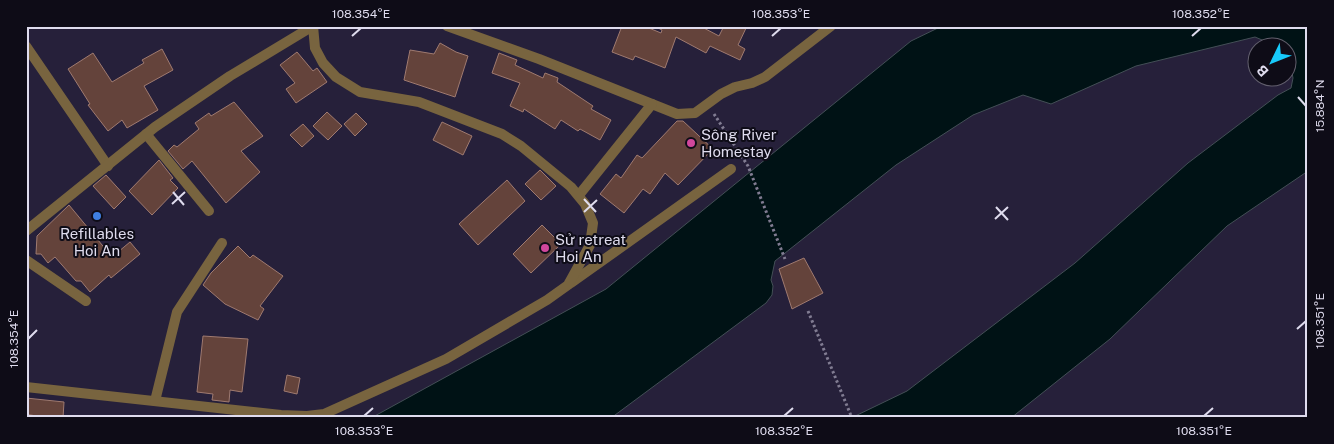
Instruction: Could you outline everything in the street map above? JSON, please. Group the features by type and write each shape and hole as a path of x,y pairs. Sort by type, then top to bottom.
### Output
{"street":[{"path":"26,231 146,134 230,76 313,26 315,48 336,77 360,92 419,102 502,134 521,146 578,195 585,204 593,223 590,245 568,285"},
{"path":"447,26 539,58 677,114 695,113 707,103 735,87 752,83 765,77 831,26"},
{"path":"26,46 108,166"},
{"path":"578,195 652,104"},
{"path":"146,134 209,211"},
{"path":"26,387 281,415 307,416 324,414 446,359 547,300 732,169"},
{"path":"156,401 177,312 222,243"},
{"path":"26,260 86,301"}],"path":[{"path":"707,103 748,166 785,259"},
{"path":"808,312 852,418"}],"shaded area":[{"path":"942,26 1308,26 1308,171 1227,226 1110,339 1011,418 851,418 907,391 1075,263 1188,163 1278,95 1291,88 1296,88 1296,38 1246,38 1136,66 1051,104 1023,95 973,115 896,165 775,261 771,280 773,286 772,295 766,303 611,418 371,418 606,289 911,41"}],"building":[{"path":"622,26 644,26 661,33 662,30 654,26 700,26 719,36 724,26 747,26 738,45 745,49 740,60 710,46 706,53 676,37 665,68 635,56 633,60 612,52"},
{"path":"440,43 468,56 455,97 404,80 410,50 434,54"},
{"path":"162,49 173,70 144,86 158,110 127,128 122,120 108,131 88,105 90,104 68,69 93,53 112,82 144,63 142,60"},
{"path":"297,52 313,71 317,68 327,82 296,103 286,89 295,83 280,65"},
{"path":"499,53 517,60 515,65 543,78 545,73 558,78 557,82 593,106 591,109 611,120 600,140 580,129 578,131 561,120 555,129 524,109 523,112 510,106 520,83 492,73"},
{"path":"234,102 263,136 241,151 260,172 226,203 192,161 183,169 168,151 174,145 177,147 199,129 195,123 209,113 211,116"},
{"path":"327,112 342,126 328,140 313,126"},
{"path":"356,113 367,124 355,136 344,124"},
{"path":"677,121 683,121 713,149 678,185 665,173 650,194 643,189 624,213 600,194 616,174 621,178 637,155 642,158"},
{"path":"442,122 472,136 463,155 433,140"},
{"path":"303,124 314,136 302,147 290,135"},
{"path":"159,160 173,178 170,180 178,188 152,215 129,191"},
{"path":"540,170 556,186 541,200 525,184"},
{"path":"106,175 126,197 114,209 93,186"},
{"path":"507,180 525,201 478,245 459,224"},
{"path":"69,205 112,257 130,242 140,254 111,278 109,275 90,292 81,281 76,281 55,257 48,263 41,254 36,254 37,236"},
{"path":"542,225 561,244 531,273 513,254"},
{"path":"238,246 250,258 253,255 283,276 260,306 264,309 258,320 225,304 203,285 211,273"},
{"path":"804,258 823,293 792,309 779,269"},
{"path":"203,336 248,339 242,392 230,390 229,402 212,400 213,394 197,392"},
{"path":"287,375 300,378 297,394 284,391"},
{"path":"26,398 64,402 63,418 36,418 36,416 26,414"}],"place":[{"name":"Sông River Homestay","path":"691,143"},
{"name":"Refillables Hoi An","path":"97,216"},
{"name":"Sử retreat Hoi An","path":"545,248"}]}
